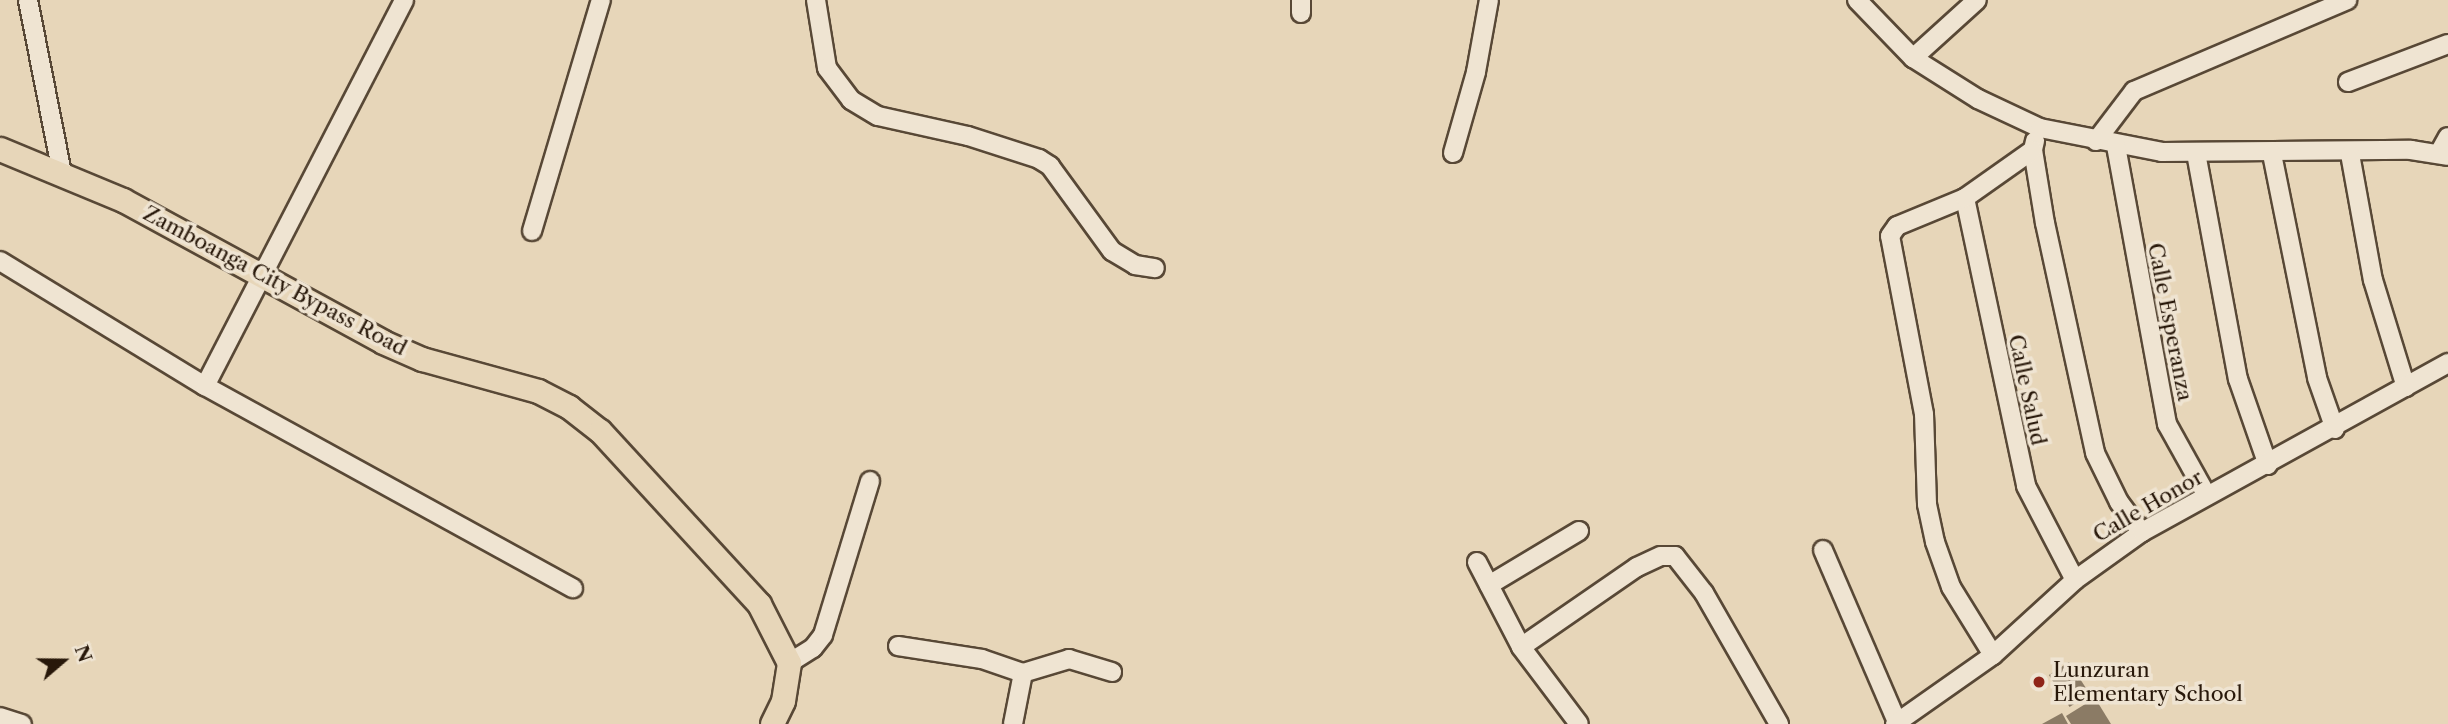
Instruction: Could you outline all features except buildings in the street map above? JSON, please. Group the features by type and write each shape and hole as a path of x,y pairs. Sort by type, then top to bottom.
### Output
{"main road":[{"name":"Zamboanga City Bypass Road","path":"0,149 62,173 422,359 538,391 569,407 600,431 759,604 789,663"},
{"path":"772,724 783,701 789,663"}],"street":[{"path":"27,0 62,173"},
{"path":"205,386 404,0"},
{"path":"532,231 601,0"},
{"path":"816,0 827,68 851,100 878,116 968,136 1039,159 1050,166 1112,251 1135,265 1155,268"},
{"path":"1453,153 1476,72 1489,0"},
{"path":"1857,0 1913,58 1978,99 2040,128 2116,146 2196,153 2350,154 2445,149"},
{"path":"1913,58 1977,0"},
{"path":"2096,141 2134,91 2347,0"},
{"path":"2348,82 2448,44"},
{"path":"2040,128 2033,150 2095,453 2119,502 2142,532"},
{"name":"Calle Esperanza","path":"2116,146 2167,424 2207,496"},
{"path":"1993,655 1951,587 1935,542 1927,504 1924,414 1890,236 1897,226 1965,198 2033,150"},
{"path":"2196,153 2238,379 2268,464"},
{"path":"2272,154 2317,378 2335,429"},
{"path":"2350,154 2373,280 2406,387"},
{"name":"Calle Salud","path":"1965,198 2026,486 2075,580"},
{"path":"0,261 205,386 573,589"},
{"name":"Calle Honor","path":"1896,723 1993,655 2075,580 2142,532 2335,429 2448,363"},
{"path":"789,663 813,648 823,635 870,481"},
{"path":"1489,585 1579,531"},
{"path":"1823,550 1896,723"},
{"path":"1521,647 1637,567 1661,556 1675,556 1704,593 1779,724"},
{"path":"1477,562 1521,647 1572,722"},
{"path":"898,646 982,659 1023,673 1069,659 1112,672"},
{"path":"1013,724 1023,673"},
{"path":"0,717 22,724"}],"place":[{"name":"Lunzuran Elementary School","path":"2039,682"}]}
